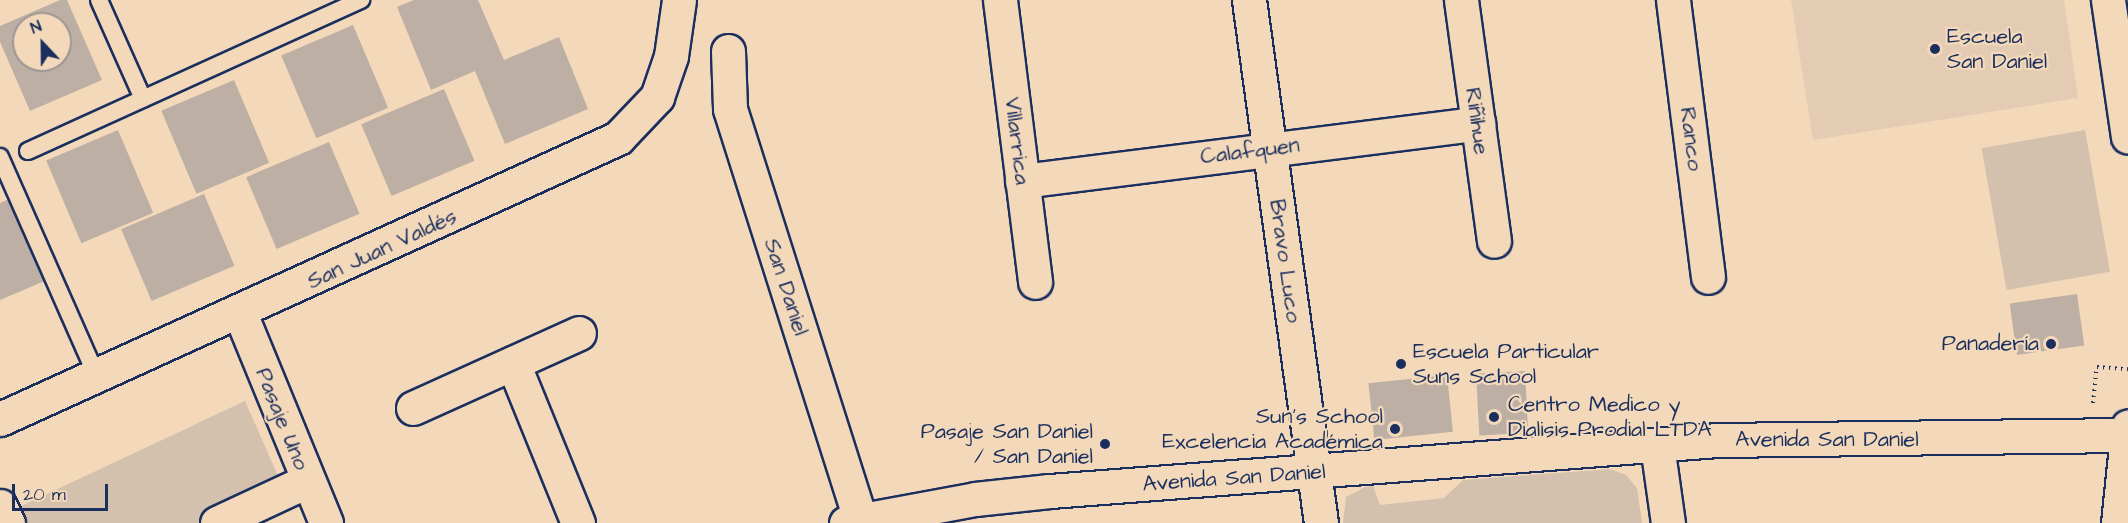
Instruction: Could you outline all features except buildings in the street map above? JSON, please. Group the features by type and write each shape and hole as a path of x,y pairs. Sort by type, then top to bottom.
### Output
{"street":[{"name":"San Juan Valdés","path":"0,419 96,375 240,314 618,138 657,97 671,56 679,0"},
{"name":"Villarrica","path":"1000,0 1035,282"},
{"name":"Bravo Luco","path":"1249,0 1321,523"},
{"name":"Riñihue","path":"1461,0 1494,242"},
{"name":"Ranco","path":"1673,0 1708,277"},
{"path":"2108,0 2128,136"},
{"name":"San Daniel","path":"728,51 730,109 853,521"},
{"name":"Calafquen","path":"1022,181 1478,123"},
{"name":"Pasaje Uno","path":"240,314 326,523"},
{"path":"413,408 579,333"},
{"path":"513,363 578,523"},
{"path":"2118,523 2128,433"},
{"name":"Avenida San Daniel","path":"853,521 1050,491 1717,440 2128,433"},
{"path":"1657,445 1668,523"},
{"path":"217,523 307,481"},
{"path":"0,506 8,523"}],"lane":[{"path":"99,0 143,99"},
{"path":"28,151 361,0"},
{"path":"0,157 96,375"}],"shaded area":[{"name":"Escuela San Daniel","path":"1791,0 2064,0 2078,98 1813,140"},
{"path":"2085,130 2110,272 2007,290 1982,148"},
{"path":"245,401 282,485 197,523 21,523 15,509"},
{"path":"1610,469 1626,475 1637,488 1642,523 1343,523 1346,497 1365,487 1373,486 1380,505 1444,498 1463,480"}],"place":[{"name":"Escuela San Daniel","path":"1935,49"},
{"name":"Panadería","path":"2051,344"},
{"name":"Escuela Particular Suns School","path":"1401,364"},
{"name":"Centro Medico y Dialisis Prodial LTDA","path":"1494,417"},
{"name":"Sun's School Excelencia Académica","path":"1395,429"},
{"name":"Pasaje San Daniel / San Daniel","path":"1105,444"}]}
